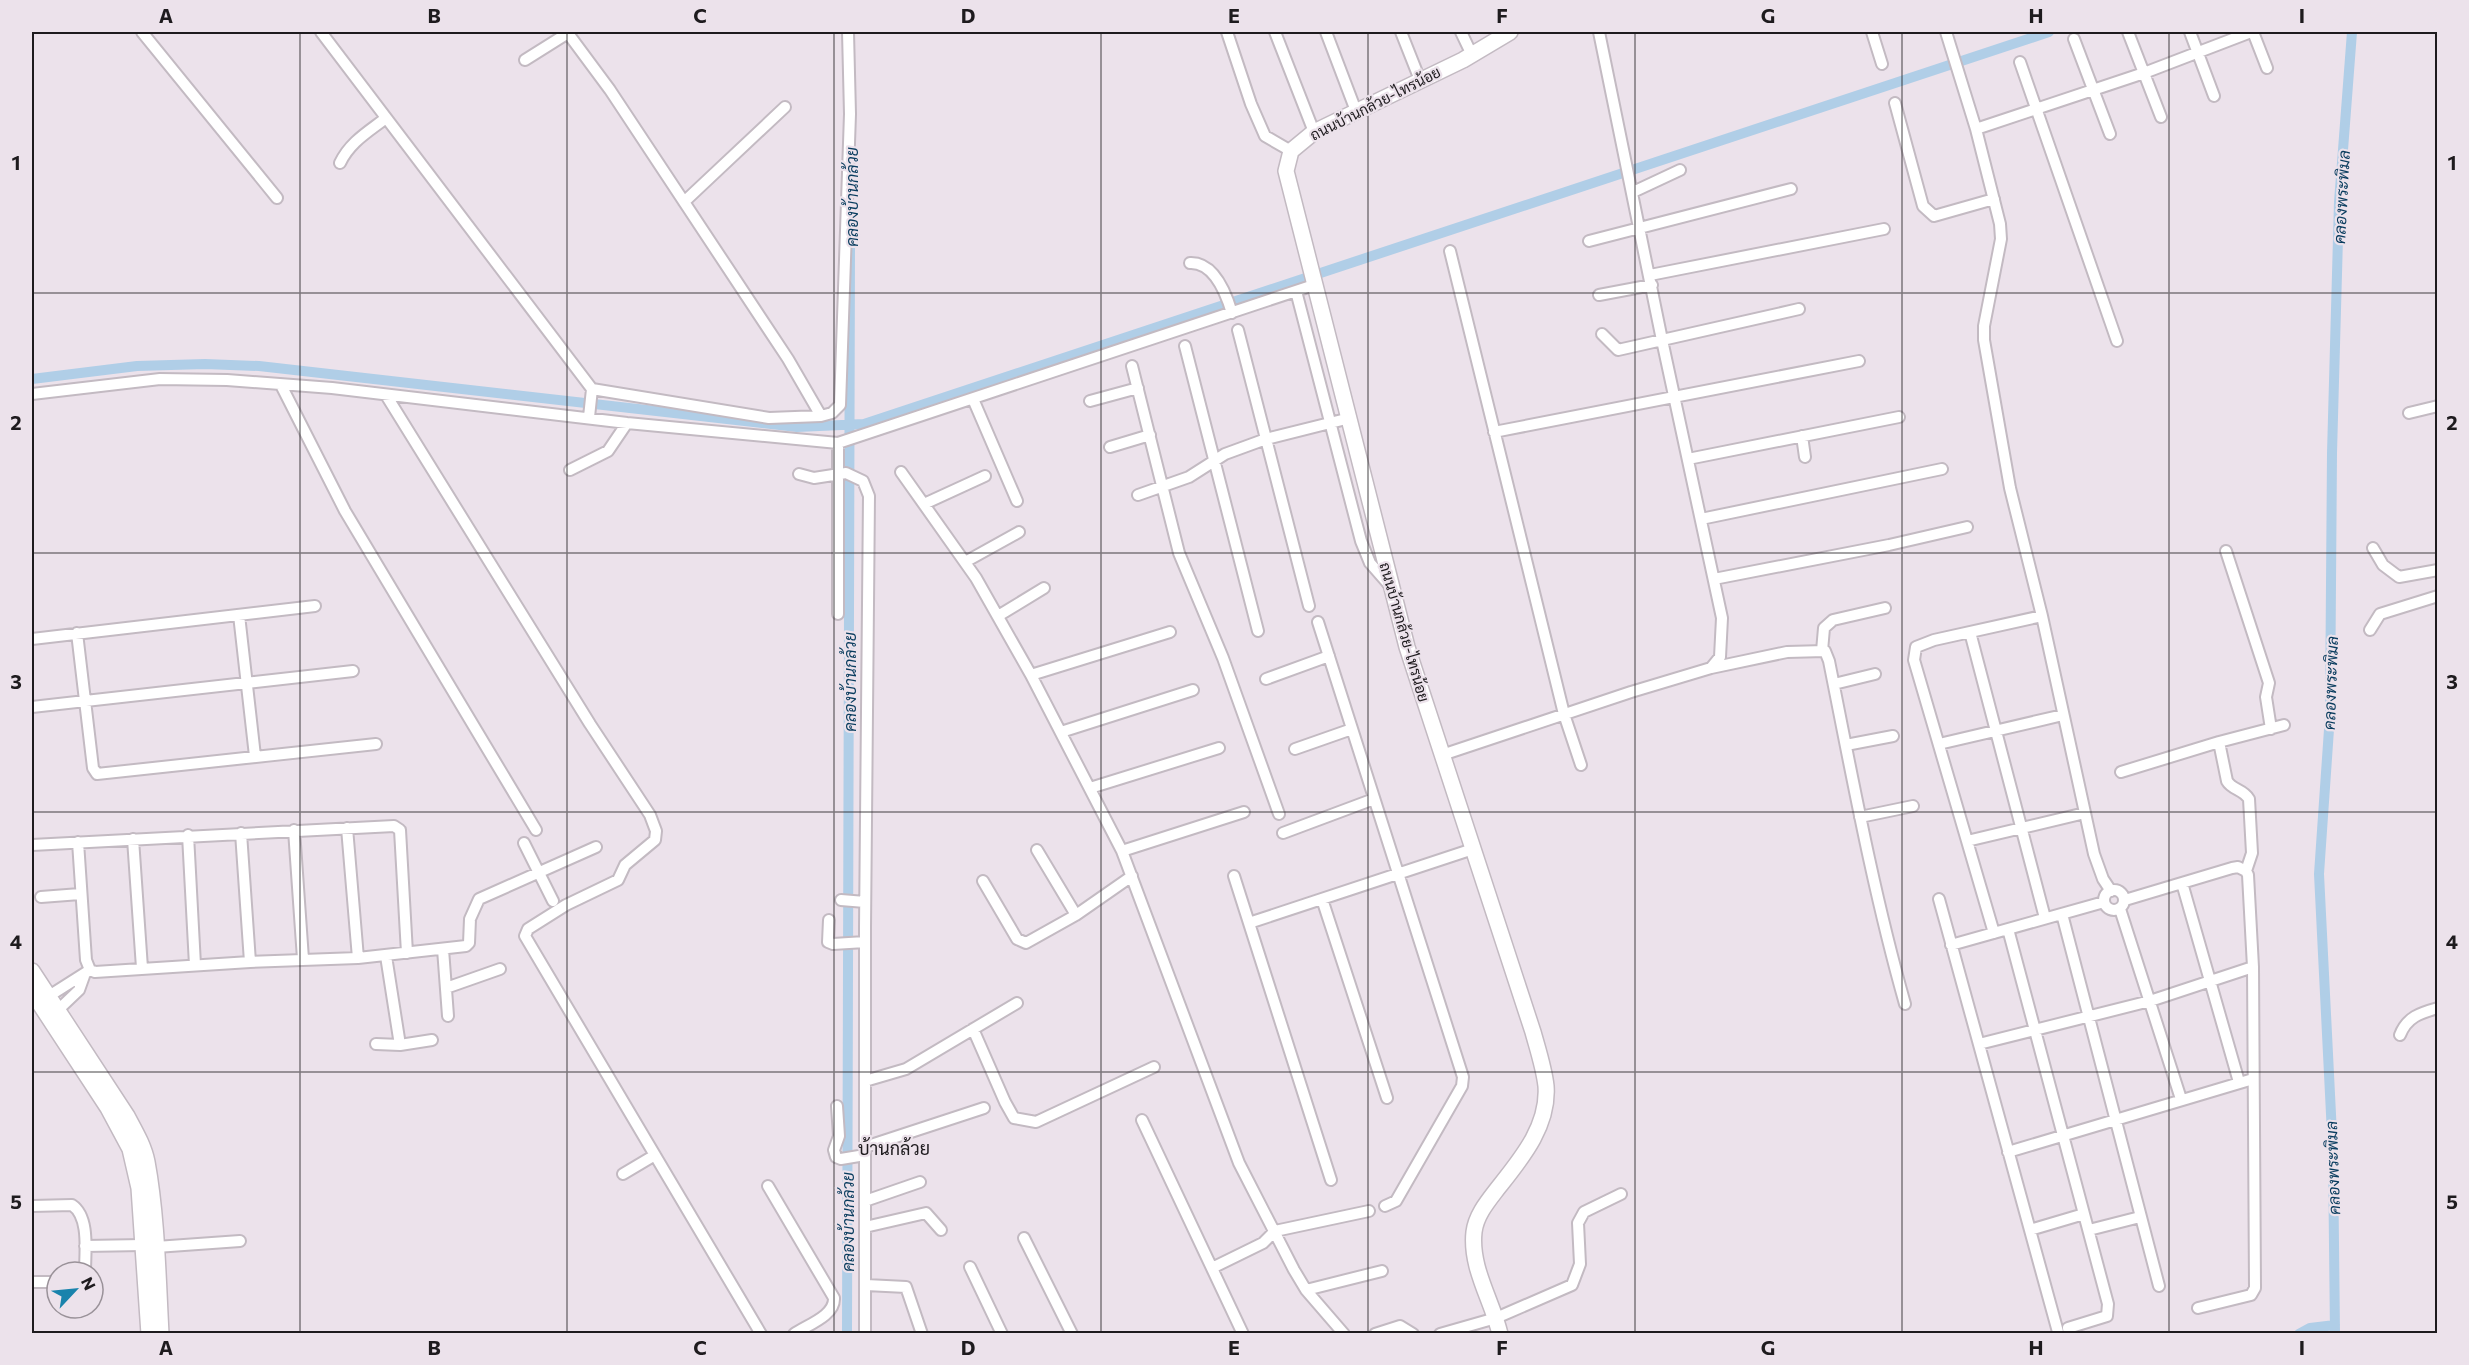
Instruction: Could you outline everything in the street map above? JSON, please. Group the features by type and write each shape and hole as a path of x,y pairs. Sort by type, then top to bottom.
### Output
{"street":[{"path":"142,32 277,198"},
{"path":"324,32 591,393 589,415"},
{"path":"525,60 567,32 610,90 788,359 821,416"},
{"path":"591,393 769,418 821,416 832,413 840,405 850,114 848,32"},
{"path":"1227,32 1251,104 1265,136 1291,151"},
{"path":"1275,32 1314,132"},
{"path":"1326,32 1356,111"},
{"path":"1401,32 1420,80"},
{"path":"1461,32 1472,55"},
{"name":"ถนนบ้านกล้วย-ไทรน้อย","path":"1500,1334 1475,1259 1476,1222 1489,1200 1521,1159 1536,1133 1544,1109 1546,1087 1533,1032 1407,647 1286,171 1291,151 1314,132 1472,55 1510,32"},
{"path":"1599,32 1722,618 1720,657 1711,668"},
{"path":"1872,32 1882,64"},
{"path":"1946,32 1976,129 2000,224 2001,239 1983,332 2010,488 2042,615 2094,854 2110,891"},
{"path":"2128,32 2162,117"},
{"path":"2190,32 2214,96"},
{"path":"1976,129 2144,73 2252,32 2267,68"},
{"path":"2074,39 2110,134"},
{"path":"2020,62 2038,108 2117,340"},
{"path":"1894,103 1923,206 1929,213 1934,216 1994,199"},
{"path":"684,202 785,107"},
{"path":"340,164 347,148 354,141 386,118"},
{"path":"1633,192 1680,170"},
{"path":"1589,241 1791,189"},
{"path":"1599,295 1651,280 1884,229"},
{"path":"1450,251 1564,714 1581,765"},
{"path":"1190,263 1196,262 1209,269 1225,292 1231,311"},
{"path":"32,394 160,379 227,380 589,415 627,423 841,442 859,438 1296,291 1313,279"},
{"path":"1296,291 1329,424 1370,563 1391,587"},
{"path":"1602,334 1618,350 1799,309"},
{"path":"1238,330 1309,606"},
{"path":"1185,346 1258,631"},
{"path":"1494,432 1859,361"},
{"path":"1132,366 1179,553 1223,658 1279,814"},
{"path":"281,385 345,511 536,830"},
{"path":"1090,401 1138,388"},
{"path":"386,394 584,715 650,815 656,831 655,840 625,865 618,880 566,905 528,929 525,936 761,1334"},
{"path":"973,399 1017,501"},
{"path":"2409,413 2438,406"},
{"path":"1688,459 1899,417"},
{"path":"1138,495 1189,477 1225,454 1266,439 1350,418"},
{"path":"570,470 608,451 627,423"},
{"path":"1110,447 1150,435"},
{"path":"1802,436 1805,457"},
{"path":"838,614 841,442"},
{"path":"1701,519 1942,469"},
{"path":"901,472 965,562 998,616 1090,788 1132,876 1239,1163 1306,1290 1344,1334"},
{"path":"799,474 814,478 841,474 863,481 869,496 862,942 865,1082 862,1153 865,1202 865,1334"},
{"path":"924,504 986,476"},
{"path":"1714,579 1889,545 1966,527"},
{"path":"965,562 1019,532"},
{"path":"2373,548 2383,566 2399,577 2438,570"},
{"path":"2226,551 2270,683 2266,697 2271,729"},
{"path":"998,616 1044,588"},
{"path":"2370,630 2380,614 2438,596"},
{"path":"32,639 315,606"},
{"path":"1822,651 1824,628 1833,620 1885,608"},
{"path":"238,615 255,756"},
{"path":"1994,933 1914,660 1916,647 1934,640 2042,615"},
{"path":"1318,622 1463,1081 1396,1201 1385,1206"},
{"path":"1031,675 1170,632"},
{"path":"1970,632 2045,918"},
{"path":"77,633 93,768 98,774 375,744"},
{"path":"1442,755 1711,668 1787,652 1825,651 1834,684 1888,945 1905,1004"},
{"path":"1266,679 1329,656"},
{"path":"32,708 353,671"},
{"path":"1834,684 1875,674"},
{"path":"1061,732 1193,690"},
{"path":"1939,744 2063,715"},
{"path":"2121,772 2284,725"},
{"path":"1295,749 1352,729"},
{"path":"1846,745 1893,736"},
{"path":"2198,1308 2251,1295 2255,1288 2253,967 2246,871 2252,853 2248,799 2245,793 2230,786 2227,781 2219,742"},
{"path":"1090,788 1219,748"},
{"path":"1283,833 1374,799"},
{"path":"1860,818 1913,806"},
{"path":"1122,851 1244,812"},
{"path":"1967,841 2085,813"},
{"path":"32,845 188,835 394,826 400,830 407,954"},
{"path":"347,828 358,958"},
{"path":"294,830 303,960"},
{"path":"241,833 250,962"},
{"path":"188,835 195,965"},
{"path":"133,838 142,968"},
{"path":"58,1010 79,990 87,973 78,842"},
{"path":"524,843 553,902"},
{"path":"49,996 71,980 87,973 142,968 386,956 468,945 470,919 479,899 596,847"},
{"path":"1249,923 1473,849"},
{"path":"1037,850 1076,915"},
{"path":"2104,902 2110,910 2238,867 2246,871"},
{"path":"983,881 1017,939 1026,943 1076,915 1132,876"},
{"path":"1234,876 1331,1180"},
{"path":"2182,884 2239,1082"},
{"path":"2104,902 2110,891"},
{"path":"2110,891 2120,892 2150,1001 2181,1099"},
{"path":"41,897 80,894"},
{"path":"1322,899 1387,1098"},
{"path":"844,900 863,902"},
{"path":"1939,900 2030,1230 2063,1332 2105,1317 2109,1312 2008,929"},
{"path":"1951,945 2104,902"},
{"path":"2062,914 2159,1286"},
{"path":"829,920 826,939 833,944 862,942"},
{"path":"443,949 448,1016"},
{"path":"386,956 399,1045"},
{"path":"1979,1044 2090,1018 2210,983 2253,967"},
{"path":"446,988 500,969"},
{"path":"32,972 127,1116 140,1141 147,1162 150,1246 149,1334"},
{"path":"32,992 108,1108 130,1149 150,1246 161,1334"},
{"path":"865,1082 906,1069 1017,1003"},
{"path":"2400,1035 2404,1025 2414,1016 2438,1008"},
{"path":"973,1029 1005,1102 1014,1118 1023,1120 1036,1122 1154,1066"},
{"path":"376,1044 399,1045 432,1040"},
{"path":"2008,1152 2253,1078"},
{"path":"837,1106 839,1136 834,1150 836,1157 841,1159 984,1108"},
{"path":"1142,1120 1243,1334"},
{"path":"623,1174 655,1155"},
{"path":"865,1202 920,1182"},
{"path":"768,1186 834,1298 834,1305 829,1312 794,1334"},
{"path":"1440,1334 1496,1318 1572,1285 1580,1264 1578,1222 1584,1212 1621,1194"},
{"path":"32,1206 72,1205 77,1208 82,1217 85,1260"},
{"path":"1212,1268 1263,1243 1275,1231 1369,1211"},
{"path":"865,1227 926,1213 941,1230"},
{"path":"2030,1230 2084,1214"},
{"path":"2089,1230 2140,1217"},
{"path":"1024,1238 1072,1334"},
{"path":"85,1246 150,1246 240,1241"},
{"path":"970,1267 1002,1334"},
{"path":"1306,1290 1382,1271"},
{"path":"866,1285 906,1287 922,1334"},
{"path":"1375,1334 1400,1326 1413,1334"}],"waterway":[{"path":"32,379 137,366 205,364 259,366 797,427 864,424 2049,32"},
{"name":"คลองพระพิมล","path":"2335,1334 2333,1154 2319,874 2330,715 2332,453 2339,202 2352,32"},
{"name":"คลองบ้านกล้วย","path":"847,1334 850,248"},
{"path":"2299,1334 2310,1328 2335,1325"}],"district":[{"name":"บ้านกล้วย","path":"894,1148"}]}
